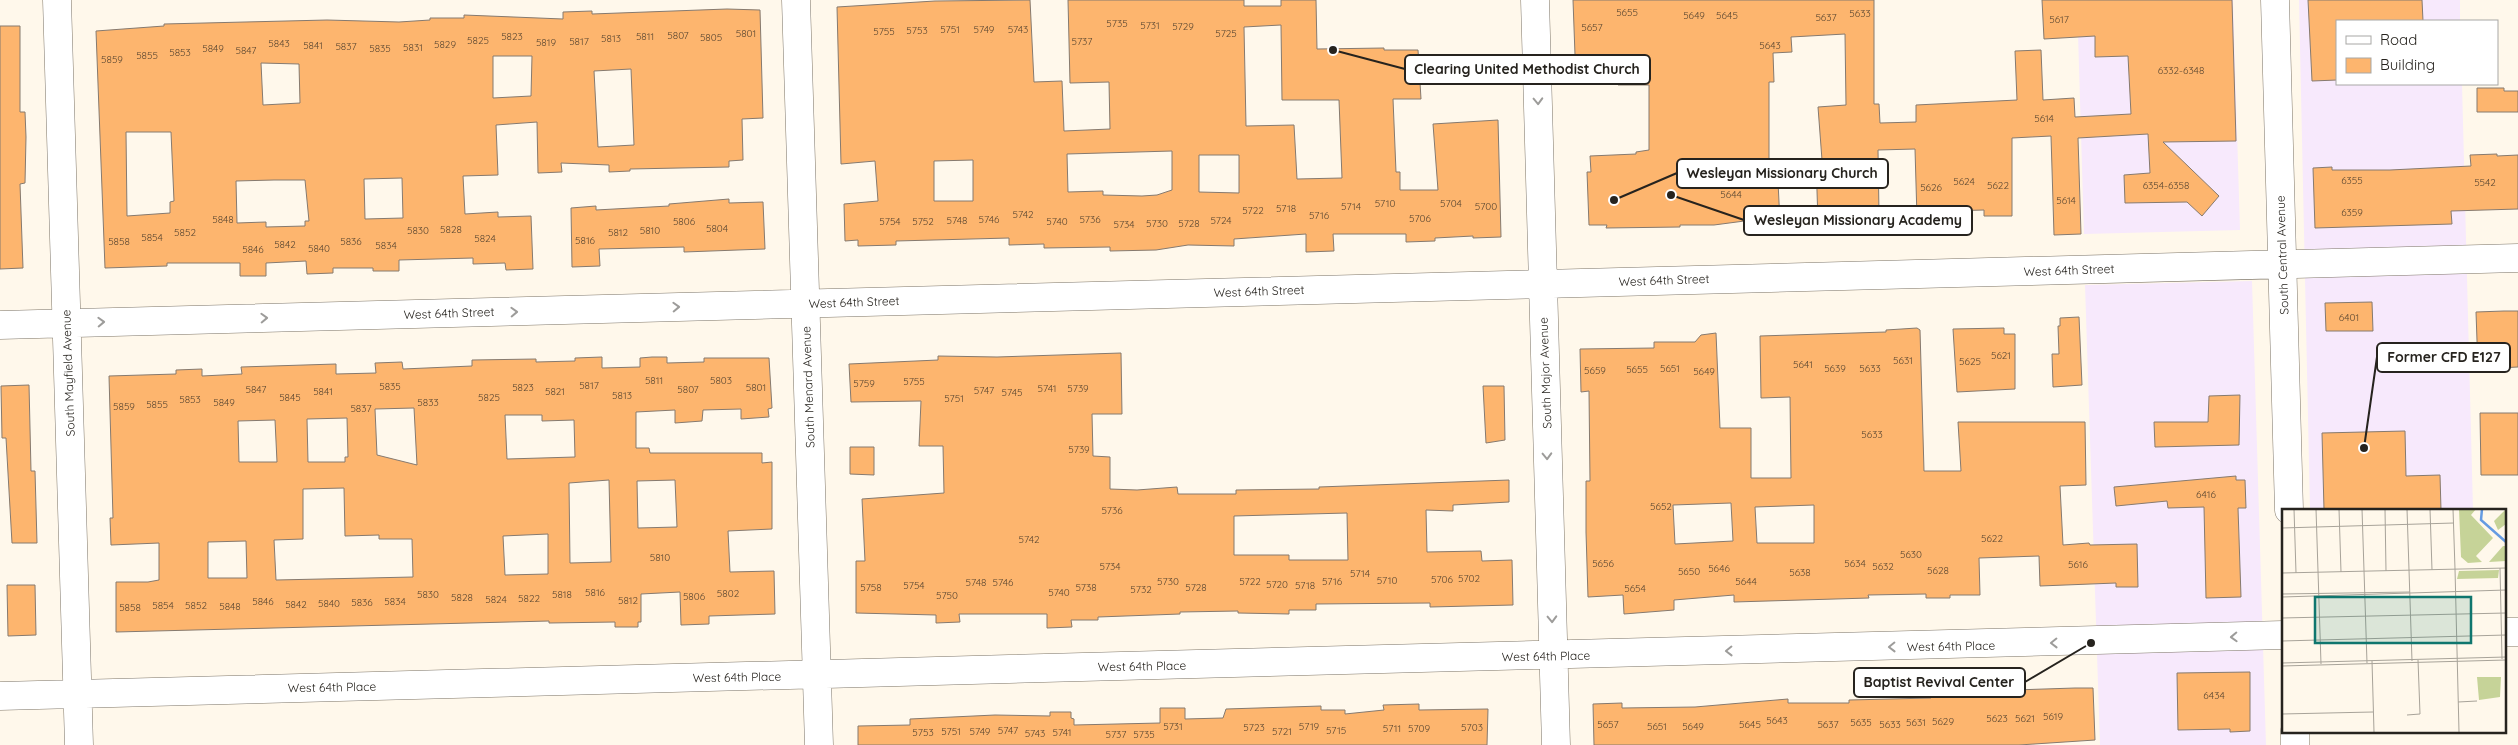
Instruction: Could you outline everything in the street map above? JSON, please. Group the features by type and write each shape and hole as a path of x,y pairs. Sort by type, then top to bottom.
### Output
{"street":[{"name":"South Mayfield Avenue","path":"57,0 79,745"},
{"name":"South Menard Avenue","path":"796,0 819,745"},
{"name":"South Major Avenue","path":"1535,0 1556,745"},
{"name":"South Central Avenue","path":"2275,0 2289,509"},
{"name":"West 64th Street","path":"0,325 2518,258"},
{"name":"West 64th Place","path":"0,696 2282,635"},
{"path":"2295,732 2295,745"}],"shaded area":[{"path":"2077,0 2233,0 2240,230 2084,234"},
{"path":"2299,0 2460,0 2460,20 2336,20 2336,85 2462,85 2473,509 2310,509"},
{"path":"2252,281 2266,745 2100,745 2085,285"}],"building":[{"path":"1030,0 1034,82 1062,81 1064,131 1110,129 1109,82 1070,83 1068,0 1244,0 1244,6 1281,6 1281,0 1316,0 1317,49 1384,48 1384,50 1418,50 1421,99 1393,99 1396,172 1400,172 1400,190 1438,190 1433,124 1498,120 1501,237 1435,238 1435,241 1406,242 1406,234 1333,234 1334,251 1306,252 1306,234 1234,239 1234,246 1188,245 1156,250 1110,251 1110,247 1044,248 1044,244 1009,245 1009,238 896,241 896,245 858,246 858,240 845,241 844,204 878,201 875,161 841,164 837,7 935,1","holes":["1281,25 1282,100 1339,100 1342,178 1297,179 1294,125 1246,126 1244,27","1172,151 1172,190 1157,195 1142,196 1103,195 1103,191 1068,192 1067,154","1199,155 1239,155 1239,193 1199,192","973,160 973,201 934,201 934,161"]},
{"path":"1573,0 1874,0 1874,104 1879,104 1880,123 1916,122 1916,105 2017,100 2015,51 2041,50 2043,100 2074,98 2075,117 2131,114 2128,56 2095,57 2095,36 2044,39 2042,0 2232,0 2236,141 2163,142 2219,196 2202,216 2187,202 2125,203 2124,175 2150,173 2148,134 2078,138 2081,234 2054,235 2051,136 2012,138 2012,216 1984,216 1984,210 1946,211 1947,218 1917,218 1915,149 1878,150 1879,214 1844,215 1844,222 1818,222 1816,160 1822,160 1818,107 1846,105 1845,34 1791,37 1792,52 1773,53 1774,82 1769,82 1769,162 1777,162 1780,222 1752,224 1752,220 1714,225 1680,225 1680,227 1606,228 1607,225 1589,225 1587,172 1591,172 1590,156 1636,154 1636,152 1649,150 1649,85 1618,85 1618,77 1588,77 1588,55 1575,55"},
{"path":"2308,0 2422,0 2423,20 2336,20 2336,80 2312,81"},
{"path":"727,9 760,10 763,118 742,119 743,160 729,161 729,167 630,169 630,171 609,172 609,165 561,163 562,172 538,173 537,122 496,125 498,175 463,176 465,214 498,212 498,217 531,216 533,269 506,270 505,263 473,264 473,258 399,260 399,271 373,271 373,268 333,268 333,273 307,274 306,261 266,263 266,276 240,276 240,263 167,263 167,266 105,268 96,31 164,26 164,24 327,20 399,22 430,20 430,18 464,18 464,15 563,19 563,12 592,11 592,14","holes":["493,56 532,56 531,96 493,98","261,63 299,64 300,103 263,105","631,69 634,145 598,147 594,71","126,132 171,132 174,201 170,202 170,213 127,216","402,178 403,218 365,219 364,179","305,180 309,221 305,221 305,226 266,227 266,222 237,223 236,181"]},
{"path":"0,26 20,26 20,112 25,112 26,137 25,183 20,184 23,268 0,269"},
{"path":"2477,88 2504,88 2504,91 2518,91 2518,112 2477,112"},
{"path":"2497,154 2497,156 2518,155 2518,209 2451,211 2452,224 2315,228 2313,168 2332,167 2332,170 2390,170 2471,166 2470,155"},
{"path":"729,199 729,203 763,202 765,249 684,252 684,247 599,249 600,266 572,267 571,208 596,206 596,210 669,206 669,204"},
{"path":"2372,302 2373,331 2326,331 2325,303"},
{"path":"2518,311 2518,367 2478,369 2476,312"},
{"path":"2079,317 2082,385 2053,387 2052,354 2059,354 2058,326 2060,326 2060,318"},
{"path":"1917,328 1920,330 1924,471 1961,471 1958,422 2085,422 2086,485 2060,486 2063,545 2089,543 2090,545 2137,544 2138,587 2116,587 2116,583 2040,586 2039,556 1979,558 1980,595 1950,595 1950,598 1926,598 1926,594 1868,595 1869,598 1734,602 1734,595 1674,600 1674,610 1624,614 1623,595 1588,597 1586,481 1590,481 1589,391 1581,392 1580,349 1654,348 1654,342 1695,342 1701,335 1716,333 1720,428 1751,428 1751,478 1791,478 1790,397 1761,398 1760,336 1886,332 1886,330","holes":["1731,503 1733,541 1675,544 1673,505","1814,505 1814,543 1757,543 1755,507"]},
{"path":"2004,328 2004,334 2015,334 2015,389 1957,392 1953,329"},
{"path":"1121,353 1122,414 1092,414 1093,456 1110,457 1110,489 1137,490 1177,487 1178,494 1236,494 1236,490 1319,489 1319,487 1509,480 1509,502 1453,505 1453,511 1426,510 1427,552 1481,551 1482,561 1512,560 1513,605 1430,607 1430,603 1316,604 1316,610 1289,610 1289,614 1238,613 1238,611 1180,612 1180,614 1098,617 1098,620 1071,620 1072,627 1047,628 1047,614 959,614 960,622 936,623 936,615 856,613 856,561 865,561 862,499 944,493 943,446 919,446 921,401 851,402 849,364 938,360 938,356 997,357","holes":["1347,513 1348,560 1289,560 1289,555 1234,555 1234,516"]},
{"path":"602,357 602,368 640,367 640,358 652,357 667,357 667,363 704,362 704,358 769,358 772,408 768,409 769,417 741,419 741,409 703,410 702,421 675,423 675,410 636,412 636,448 649,448 650,453 762,453 762,463 772,462 772,529 728,531 730,572 774,571 775,614 709,616 709,624 681,625 680,592 641,594 641,622 638,622 638,627 615,627 615,622 549,623 549,621 116,632 116,582 159,580 159,543 111,545 110,518 113,518 109,376 176,374 176,370 202,369 202,376 242,374 241,367 336,364 336,374 376,373 375,363 402,362 403,369 472,366 472,360 536,359 536,362 575,361 575,358","holes":["414,408 417,465 377,455 375,409","505,415 542,415 542,421 574,420 575,457 507,459","347,418 348,457 345,457 345,462 308,462 307,419","275,420 277,462 239,462 238,421","609,480 611,562 570,563 569,483","675,480 677,527 638,528 637,481","344,488 345,536 379,535 379,539 412,539 413,577 276,580 274,540 303,539 303,489","548,534 548,574 505,575 503,536","246,541 247,578 208,578 208,542"]},
{"path":"29,385 31,471 35,471 37,543 12,543 6,438 2,438 1,386"},
{"path":"1483,386 1504,386 1505,440 1486,443"},
{"path":"2240,395 2239,445 2155,447 2154,422 2208,422 2209,396"},
{"path":"2480,413 2518,413 2518,475 2481,475"},
{"path":"2405,431 2406,476 2440,475 2441,509 2324,509 2322,433"},
{"path":"850,447 874,447 874,475 850,474"},
{"path":"2236,476 2236,480 2245,480 2246,508 2238,508 2241,597 2206,598 2204,507 2168,508 2167,501 2116,506 2114,487"},
{"path":"7,585 35,585 36,635 8,636"},
{"path":"2250,672 2250,731 2230,732 2230,729 2178,730 2177,673"},
{"path":"2093,688 2095,740 2019,745 1594,745 1593,704 1622,703 1622,708 1695,707 1788,699 1788,703 1849,703 1849,700 1931,698 1931,695 1984,693 1984,691"},
{"path":"1419,704 1419,710 1488,709 1487,745 858,745 858,726 910,725 910,719 995,715 1050,716 1050,712 1071,712 1074,725 1160,723 1160,708 1185,708 1185,719 1223,718 1226,709 1321,706 1321,710 1345,710 1345,714 1384,710 1383,705"}],"place":[{"name":"Clearing United Methodist Church","path":"1333,50"},
{"name":"Wesleyan Missionary Academy","path":"1671,195"},
{"name":"Wesleyan Missionary Church","path":"1614,200"},
{"name":"Former CFD E127","path":"2364,448"},
{"name":"Baptist Revival Center","path":"2091,643"}]}
